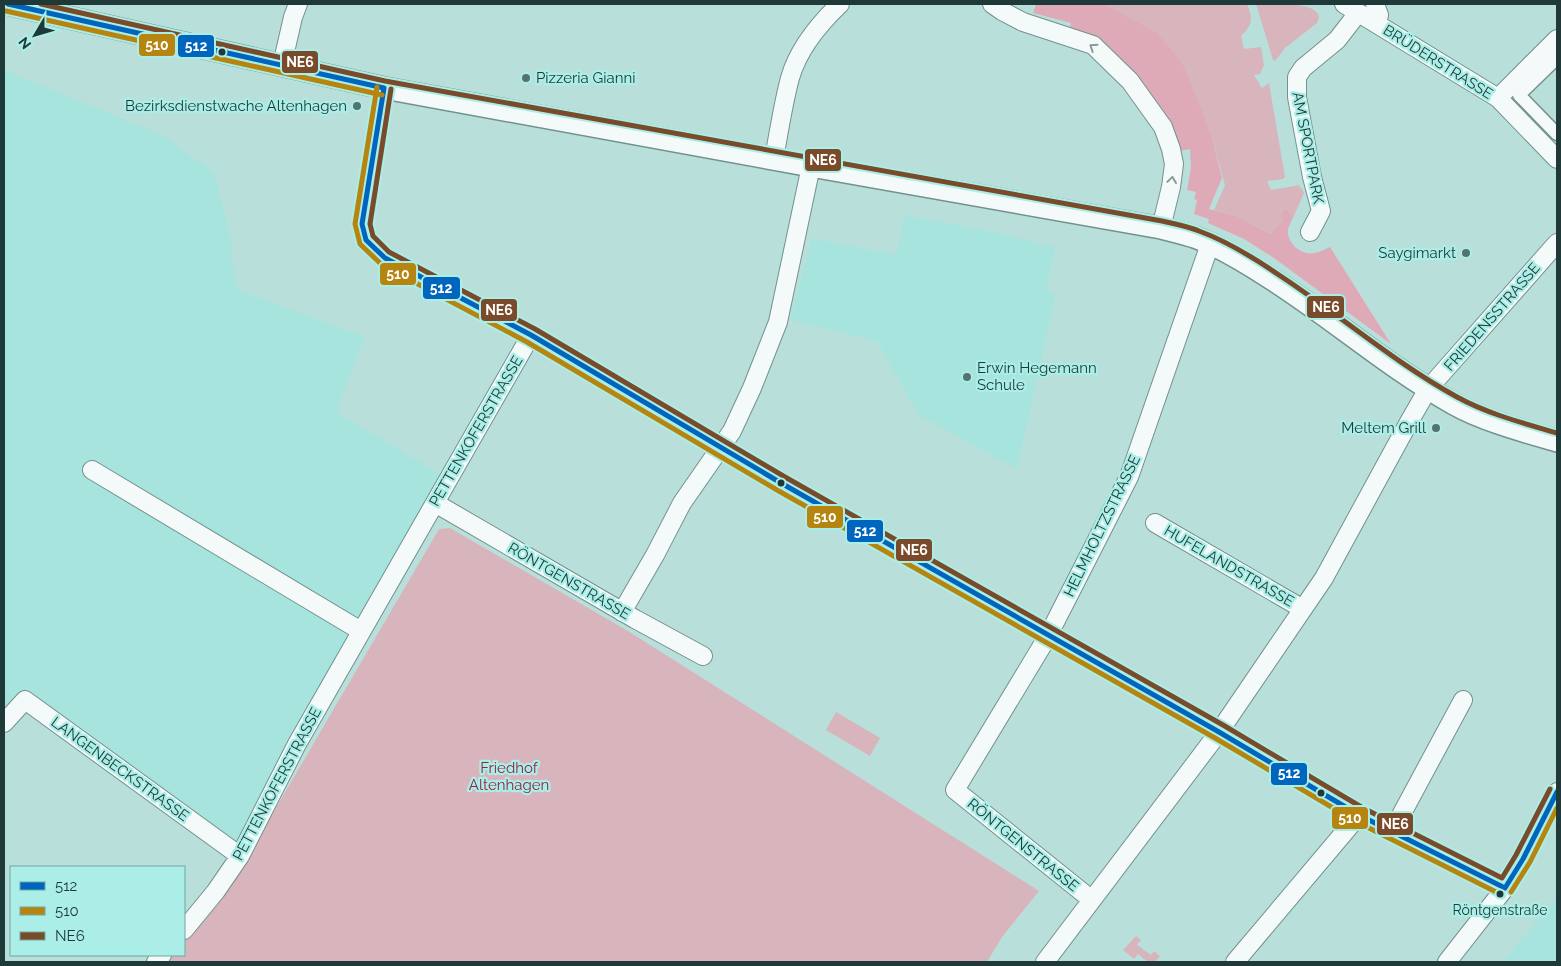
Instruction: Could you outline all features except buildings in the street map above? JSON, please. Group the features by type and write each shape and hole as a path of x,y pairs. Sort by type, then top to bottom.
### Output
{"street":[{"path":"8,4 384,88 1161,228 1198,238 1236,256 1307,302 1359,341 1456,406 1557,441"},
{"path":"282,65 292,17 298,4"},
{"path":"774,158 790,76 806,45 822,21 840,4"},
{"path":"992,4 1023,22 1093,45 1130,81 1163,127 1171,149 1174,164 1173,172 1161,228"},
{"path":"1375,4 1379,15 1377,24"},
{"name":"BRÜDERSTRASSE","path":"1351,9 1498,98 1557,158"},
{"name":"AM SPORTPARK","path":"1310,232 1321,211 1312,177 1297,97 1297,77 1302,68 1337,40 1351,9"},
{"path":"1498,98 1557,38"},
{"path":"1557,58 1519,95 1557,134"},
{"path":"384,88 362,224 366,240 386,258 531,335 720,448 1219,732 1359,814 1505,888"},
{"path":"622,612 682,503 732,431 752,388 778,322 811,166"},
{"name":"FRIEDENSSTRASSE","path":"1045,962 1219,732 1324,578 1428,389 1557,243"},
{"name":"HELMHOLTZSTRASSE","path":"955,790 1048,636 1129,477 1210,244"},
{"name":"PETTENKOFERSTRASSE","path":"185,929 216,891 240,856 297,744 531,335"},
{"path":"92,470 361,631"},
{"name":"RÖNTGENSTRASSE","path":"435,503 622,612 703,656"},
{"name":"HUFELANDSTRASSE","path":"1155,523 1303,609"},
{"name":"LANGENBECKSTRASSE","path":"4,723 24,700 240,856"},
{"path":"1392,832 1463,700"},
{"name":"RÖNTGENSTRASSE","path":"955,790 1092,900"},
{"path":"1447,962 1505,888 1523,859 1557,792"},
{"path":"1235,962 1359,814"}],"shaded area":[{"path":"1036,4 1104,4 1157,33 1185,68 1213,142 1222,178 1209,209 1237,216 1270,234 1283,220 1281,213 1287,209 1293,218 1288,229 1292,244 1300,250 1310,253 1317,253 1330,247 1391,344 1274,258 1244,239 1208,223 1209,219 1194,214 1197,200 1194,199 1196,192 1187,190 1191,168 1190,149 1179,151 1167,121 1069,30 1071,23 1033,13"},
{"path":"4,70 162,135 214,172 232,242 231,256 238,290 365,337 336,412 440,474 435,503 240,856 25,700 4,723"},
{"name":"Erwin Hegemann Schule","path":"904,215 983,230 1055,247 1046,290 1055,296 1017,469 918,414 877,341 790,320 812,238 896,255"},
{"path":"1557,898 1557,962 1502,962"}],"green space":[{"path":"1104,4 1247,4 1251,21 1241,36 1244,49 1261,47 1264,65 1260,74 1254,75 1262,88 1269,83 1285,177 1283,179 1267,181 1271,190 1300,185 1299,189 1301,187 1304,193 1293,218 1287,209 1283,220 1270,234 1237,216 1214,210 1225,185 1213,142 1185,68"},
{"path":"1256,4 1284,4 1307,7 1315,10 1319,16 1317,23 1285,48 1275,61 1273,60"},
{"name":"Friedhof Altenhagen","path":"450,528 628,631 1039,891 1002,937 987,962 165,962 171,956 185,956 185,940 222,896 256,842 439,529"},
{"path":"836,712 880,738 870,756 826,730"},
{"path":"1136,936 1141,940 1137,945 1151,955 1154,951 1160,956 1155,962 1148,962 1138,954 1134,959 1123,950"}],"transit line":[{"name":"512","path":"8,4 384,88"},
{"name":"NE6","path":"41,4 385,81 1185,226 1221,240 1252,257 1390,354 1457,397 1493,413 1557,433"},
{"name":"510","path":"6,11 382,95"},
{"name":"510","path":"377,87 355,224 360,244 382,265 527,342 777,490 1215,738 1355,821 1502,895"},
{"name":"512","path":"384,88 362,224 366,240 385,258 531,335 781,483 1219,732 1359,815 1505,888"},
{"name":"NE6","path":"391,89 370,224 373,236 389,252 535,329 785,477 1223,725 1363,808 1502,878 1550,789"},
{"name":"512","path":"1505,888 1523,859 1557,792"},
{"name":"510","path":"1511,892 1530,862 1557,808"}],"place":[{"name":"Pizzeria Gianni","path":"526,78"},
{"name":"Bezirksdienstwache Altenhagen","path":"357,106"},
{"name":"Saygimarkt","path":"1466,253"},
{"name":"Erwin Hegemann Schule","path":"967,377"},
{"name":"Meltem Grill","path":"1436,428"},
{"name":"Röntgenstraße","path":"1500,894"}]}
